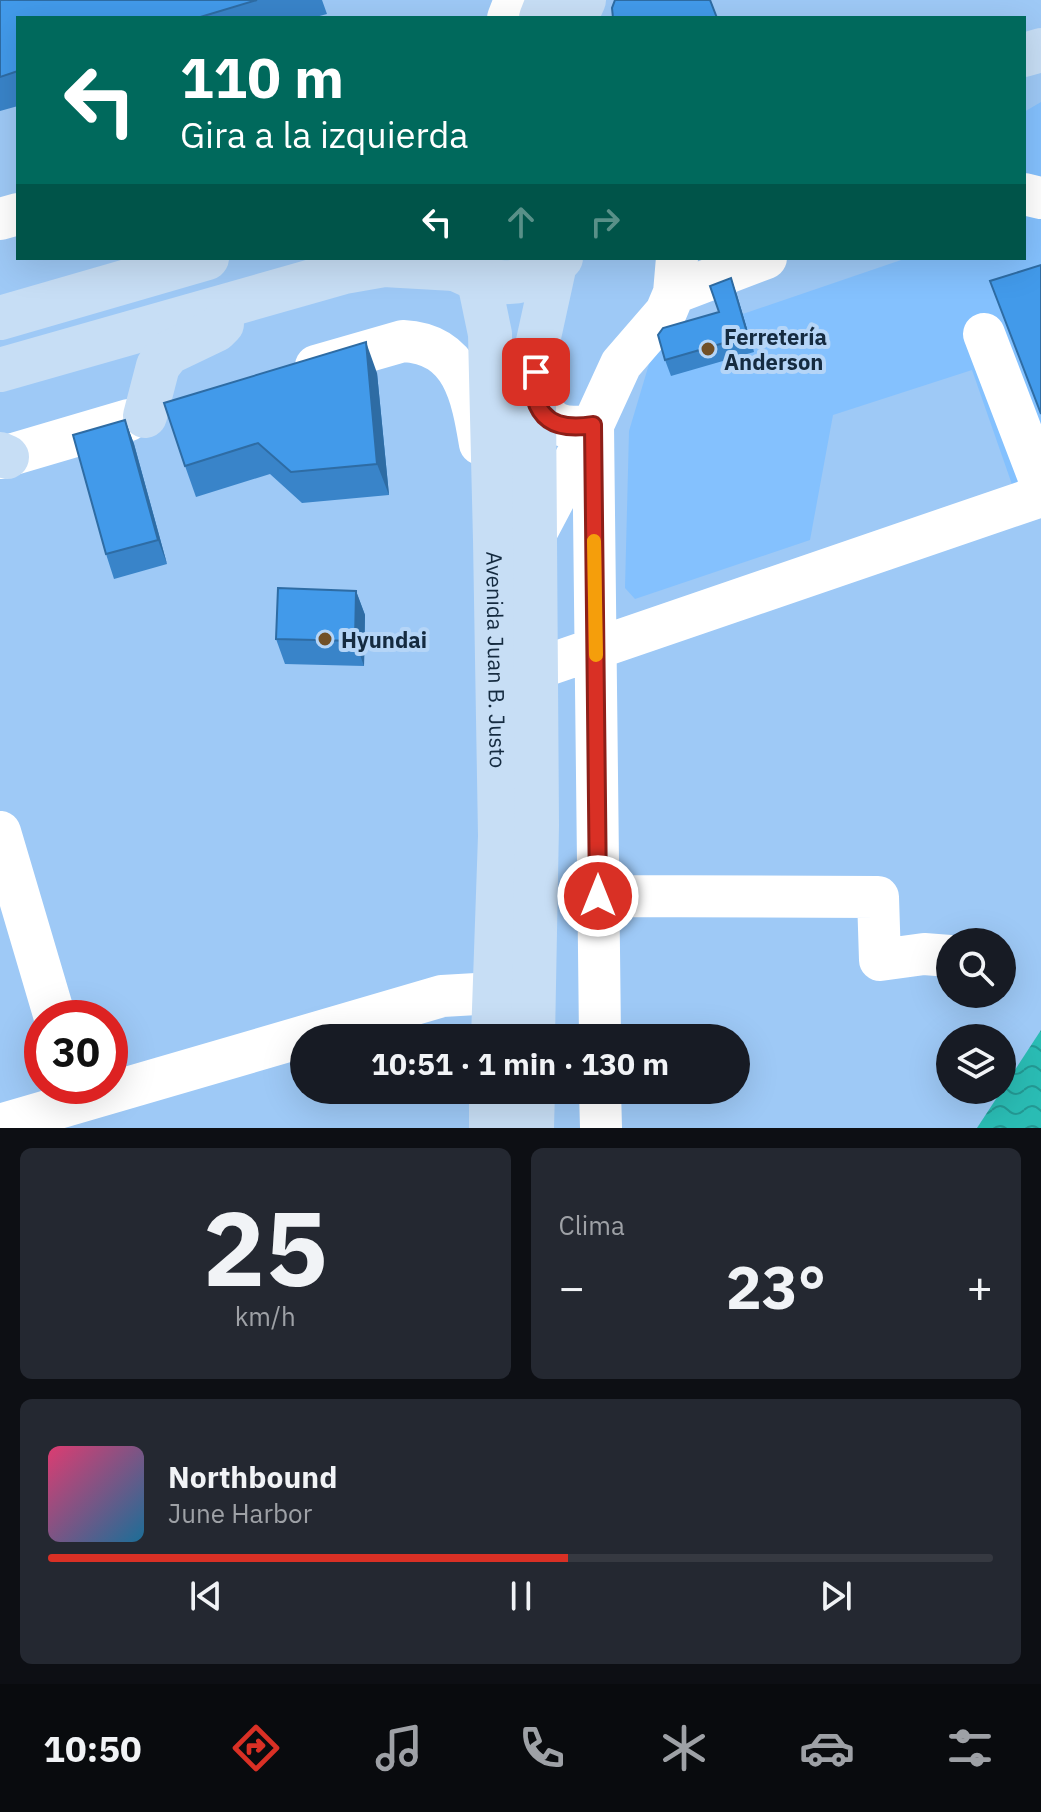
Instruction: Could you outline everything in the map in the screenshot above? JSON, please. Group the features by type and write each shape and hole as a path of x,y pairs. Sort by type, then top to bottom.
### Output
{"main road":[{"path":"0,318 200,260"},
{"path":"0,370 344,272 384,265 459,269 511,283 530,278 558,261"},
{"name":"Avenida Juan B. Justo","path":"493,1024 515,537 534,398 537,346 558,261"},
{"name":"Avenida Juan B. Justo","path":"459,269 490,334 515,537 536,669 533,1024"},
{"path":"145,416 158,366 168,353 216,330 238,301"},
{"path":"491,1104 491,1128"},
{"path":"532,1128 533,1104"}],"street":[{"path":"515,537 593,425 621,364 666,312 675,276 756,260"},
{"path":"984,334 1041,483"},
{"path":"281,376 403,341 417,342 441,353 464,377 473,396 515,537"},
{"path":"534,398 546,417 558,425 570,429 593,425"},
{"path":"2,456 190,403"},
{"path":"593,425 600,1024"},
{"path":"536,669 1041,496"},
{"path":"0,832 50,1000"},
{"path":"598,896 878,897 880,960 936,955"},
{"path":"0,1125 81,1105 442,996 494,993"},
{"path":"600,1104 601,1128"}],"shaded area":[{"path":"1041,102 1041,485 1015,493 972,370 833,415 810,540 635,599 625,588 629,431 655,344 901,260 1026,260 1026,111"}],"water":[{"path":"1041,1030 1041,1128 977,1128 993,1104 1016,1104 1016,1068"}],"building":[{"path":"0,0 257,0 204,16 16,16 16,72 0,77"},
{"path":"615,0 710,0 716,16 613,16"},
{"path":"1041,265 1041,414 990,281"},
{"path":"731,278 748,336 665,360 658,335 663,328 719,312 710,286"},
{"path":"366,342 377,464 291,472 258,443 185,466 164,403"},
{"path":"125,420 158,540 106,554 73,435"},
{"path":"278,588 356,591 355,641 276,639"}],"slow traffic":[{"path":"594,541 596,655"}],"place":[{"name":"Ferretería Anderson","path":"708,349"},
{"name":"Hyundai","path":"325,639"}],"route":[{"path":"536,372 534,398 546,417 570,429 593,425 598,896"}]}
